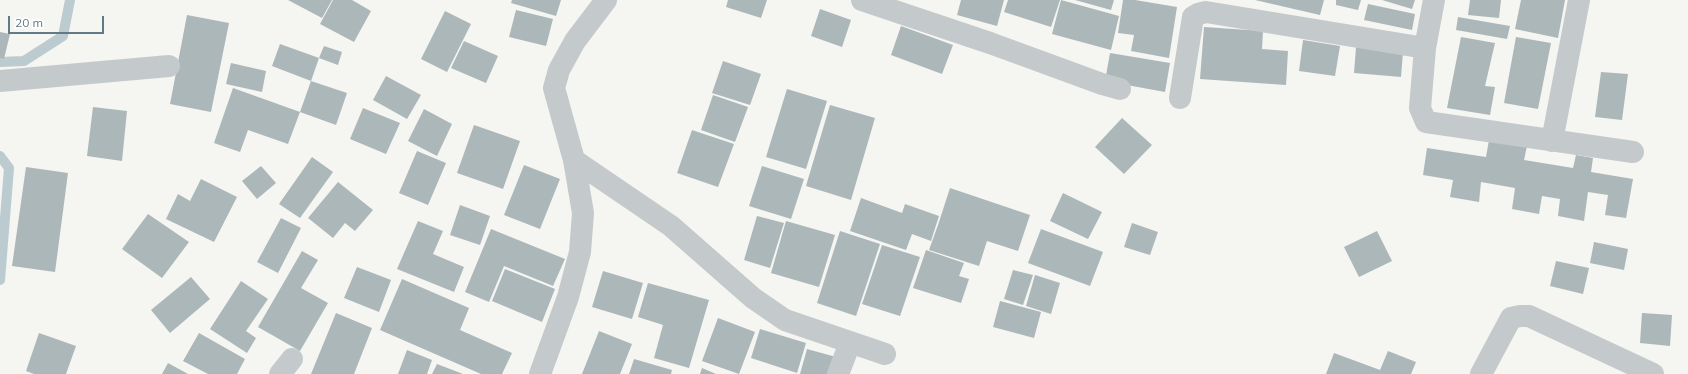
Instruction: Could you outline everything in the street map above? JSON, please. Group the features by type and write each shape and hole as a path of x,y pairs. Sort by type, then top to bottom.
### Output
{"street":[{"path":"540,374 568,297 580,252 582,213 574,160 554,88 559,70 575,41 606,0"},
{"path":"862,0 1120,89"},
{"path":"1434,0 1425,48 1420,108 1426,122 1633,152"},
{"path":"1552,141 1579,0"},
{"path":"1180,98 1193,17 1206,12 1425,48"},
{"path":"0,80 169,66"},
{"path":"574,160 671,226 753,298 785,320 885,354"},
{"path":"1481,374 1511,318 1529,316 1653,374"},
{"path":"838,374 850,343"}],"building":[{"path":"288,0 332,0 322,18"},
{"path":"333,0 352,0 371,11 354,42 320,24"},
{"path":"512,0 561,0 556,16 511,3"},
{"path":"728,0 767,0 761,18 726,7"},
{"path":"961,0 1004,0 997,26 957,15"},
{"path":"1008,0 1060,0 1051,27 1004,12"},
{"path":"1061,0 1119,16 1111,50 1052,34"},
{"path":"1075,0 1114,0 1111,10"},
{"path":"1123,0 1135,0 1177,7 1169,58 1131,51 1134,35 1118,33"},
{"path":"1255,0 1324,0 1320,15"},
{"path":"1336,0 1361,0 1358,10 1336,5"},
{"path":"1382,0 1415,0 1412,9"},
{"path":"1470,0 1501,0 1499,18 1468,15"},
{"path":"1521,0 1565,0 1558,38 1515,29"},
{"path":"1368,4 1415,14 1412,30 1364,20"},
{"path":"820,9 851,20 842,47 811,36"},
{"path":"516,10 553,19 546,46 509,37"},
{"path":"445,11 471,24 447,72 421,59"},
{"path":"187,15 229,23 211,112 170,104"},
{"path":"1458,17 1510,26 1507,39 1456,30"},
{"path":"901,26 953,45 942,74 891,55"},
{"path":"1204,27 1263,31 1262,49 1288,51 1286,85 1200,79"},
{"path":"0,32 10,34 4,59 0,58"},
{"path":"1461,37 1495,43 1485,86 1495,87 1490,115 1447,108"},
{"path":"1516,37 1551,43 1538,109 1504,103"},
{"path":"1303,40 1340,46 1335,76 1299,71"},
{"path":"464,41 498,56 486,83 451,68"},
{"path":"280,44 319,58 311,81 272,66"},
{"path":"324,46 342,52 338,65 319,58"},
{"path":"1356,47 1403,52 1401,77 1354,73"},
{"path":"1110,53 1170,63 1165,92 1105,81"},
{"path":"723,61 761,74 750,105 712,93"},
{"path":"231,63 266,71 262,92 226,84"},
{"path":"1601,72 1628,74 1622,120 1595,117"},
{"path":"386,76 421,95 407,119 373,100"},
{"path":"311,81 347,93 336,125 300,112"},
{"path":"233,88 300,112 288,144 248,130 240,152 214,143"},
{"path":"787,89 827,101 806,169 766,157"},
{"path":"713,95 748,107 735,142 701,130"},
{"path":"830,105 875,118 851,200 806,186"},
{"path":"93,107 127,111 122,161 87,156"},
{"path":"363,108 400,123 386,154 350,139"},
{"path":"424,109 452,124 437,156 408,141"},
{"path":"1122,118 1152,145 1124,174 1095,147"},
{"path":"474,125 520,141 503,189 457,173"},
{"path":"692,130 734,144 718,187 677,173"},
{"path":"1489,140 1527,146 1524,160 1573,168 1576,155 1593,158 1591,172 1633,179 1626,218 1605,215 1608,195 1588,192 1584,221 1558,216 1560,199 1542,196 1539,214 1512,209 1515,188 1481,182 1479,202 1450,197 1453,180 1423,175 1427,148 1486,157"},
{"path":"417,151 446,163 428,205 399,193"},
{"path":"312,157 333,172 300,218 279,204"},
{"path":"524,165 560,179 540,229 504,215"},
{"path":"261,166 276,183 257,199 242,181"},
{"path":"762,166 804,179 791,219 749,206"},
{"path":"26,167 68,173 55,272 12,266"},
{"path":"201,179 237,197 214,242 166,219 178,194 190,201"},
{"path":"338,182 373,210 355,231 345,223 333,238 308,218"},
{"path":"950,188 1030,215 1018,251 987,241 979,266 929,250"},
{"path":"1063,193 1102,212 1088,239 1050,221"},
{"path":"861,198 902,213 905,204 939,216 931,241 912,234 906,250 850,231"},
{"path":"460,205 490,216 480,245 450,235"},
{"path":"148,214 189,242 162,278 122,249"},
{"path":"757,216 784,223 770,268 744,260"},
{"path":"281,218 301,228 278,273 257,262"},
{"path":"418,221 443,231 433,254 464,267 454,292 397,269"},
{"path":"786,221 835,235 819,287 771,273"},
{"path":"1132,223 1158,232 1150,255 1124,247"},
{"path":"491,229 565,259 553,286 504,266 489,302 465,292"},
{"path":"1041,229 1103,252 1090,286 1028,263"},
{"path":"840,231 880,244 856,316 817,303"},
{"path":"1377,231 1392,261 1359,277 1344,247"},
{"path":"1594,242 1628,249 1624,270 1590,263"},
{"path":"882,245 920,257 900,316 862,304"},
{"path":"926,250 964,263 959,276 969,279 961,303 913,288"},
{"path":"302,251 318,260 301,288 328,303 300,351 258,327"},
{"path":"1556,261 1589,268 1583,294 1550,286"},
{"path":"357,267 391,280 379,312 344,298"},
{"path":"505,269 555,289 542,322 492,301"},
{"path":"1013,270 1033,275 1023,305 1004,299"},
{"path":"603,271 643,283 632,319 592,307"},
{"path":"1035,275 1060,283 1051,314 1026,306"},
{"path":"191,277 210,299 170,333 151,310"},
{"path":"402,279 469,308 460,330 512,353 502,374 481,374 380,330"},
{"path":"241,281 268,299 246,331 256,338 247,353 210,329"},
{"path":"648,283 709,300 689,368 654,358 663,325 638,317"},
{"path":"1000,301 1041,312 1034,338 993,327"},
{"path":"336,313 372,328 354,374 311,374"},
{"path":"1642,313 1672,315 1670,346 1640,343"},
{"path":"718,318 755,332 739,374 702,361"},
{"path":"760,329 806,343 797,373 751,358"},
{"path":"599,331 632,344 620,374 582,374"},
{"path":"39,333 76,346 66,374 34,374 26,371"},
{"path":"199,333 245,359 237,374 208,374 183,361"},
{"path":"807,349 836,357 831,374 800,374"},
{"path":"407,350 432,360 427,374 398,374"},
{"path":"1388,351 1416,362 1411,374 1326,374 1334,353 1380,370"},
{"path":"634,359 672,370 671,374 629,374"},
{"path":"168,363 188,374 162,374"},
{"path":"437,364 463,374 432,374"},
{"path":"702,368 716,374 700,374"}],"waterway":[{"path":"0,62 24,61 63,36 70,0"},
{"path":"0,156 9,168 0,280"}]}
